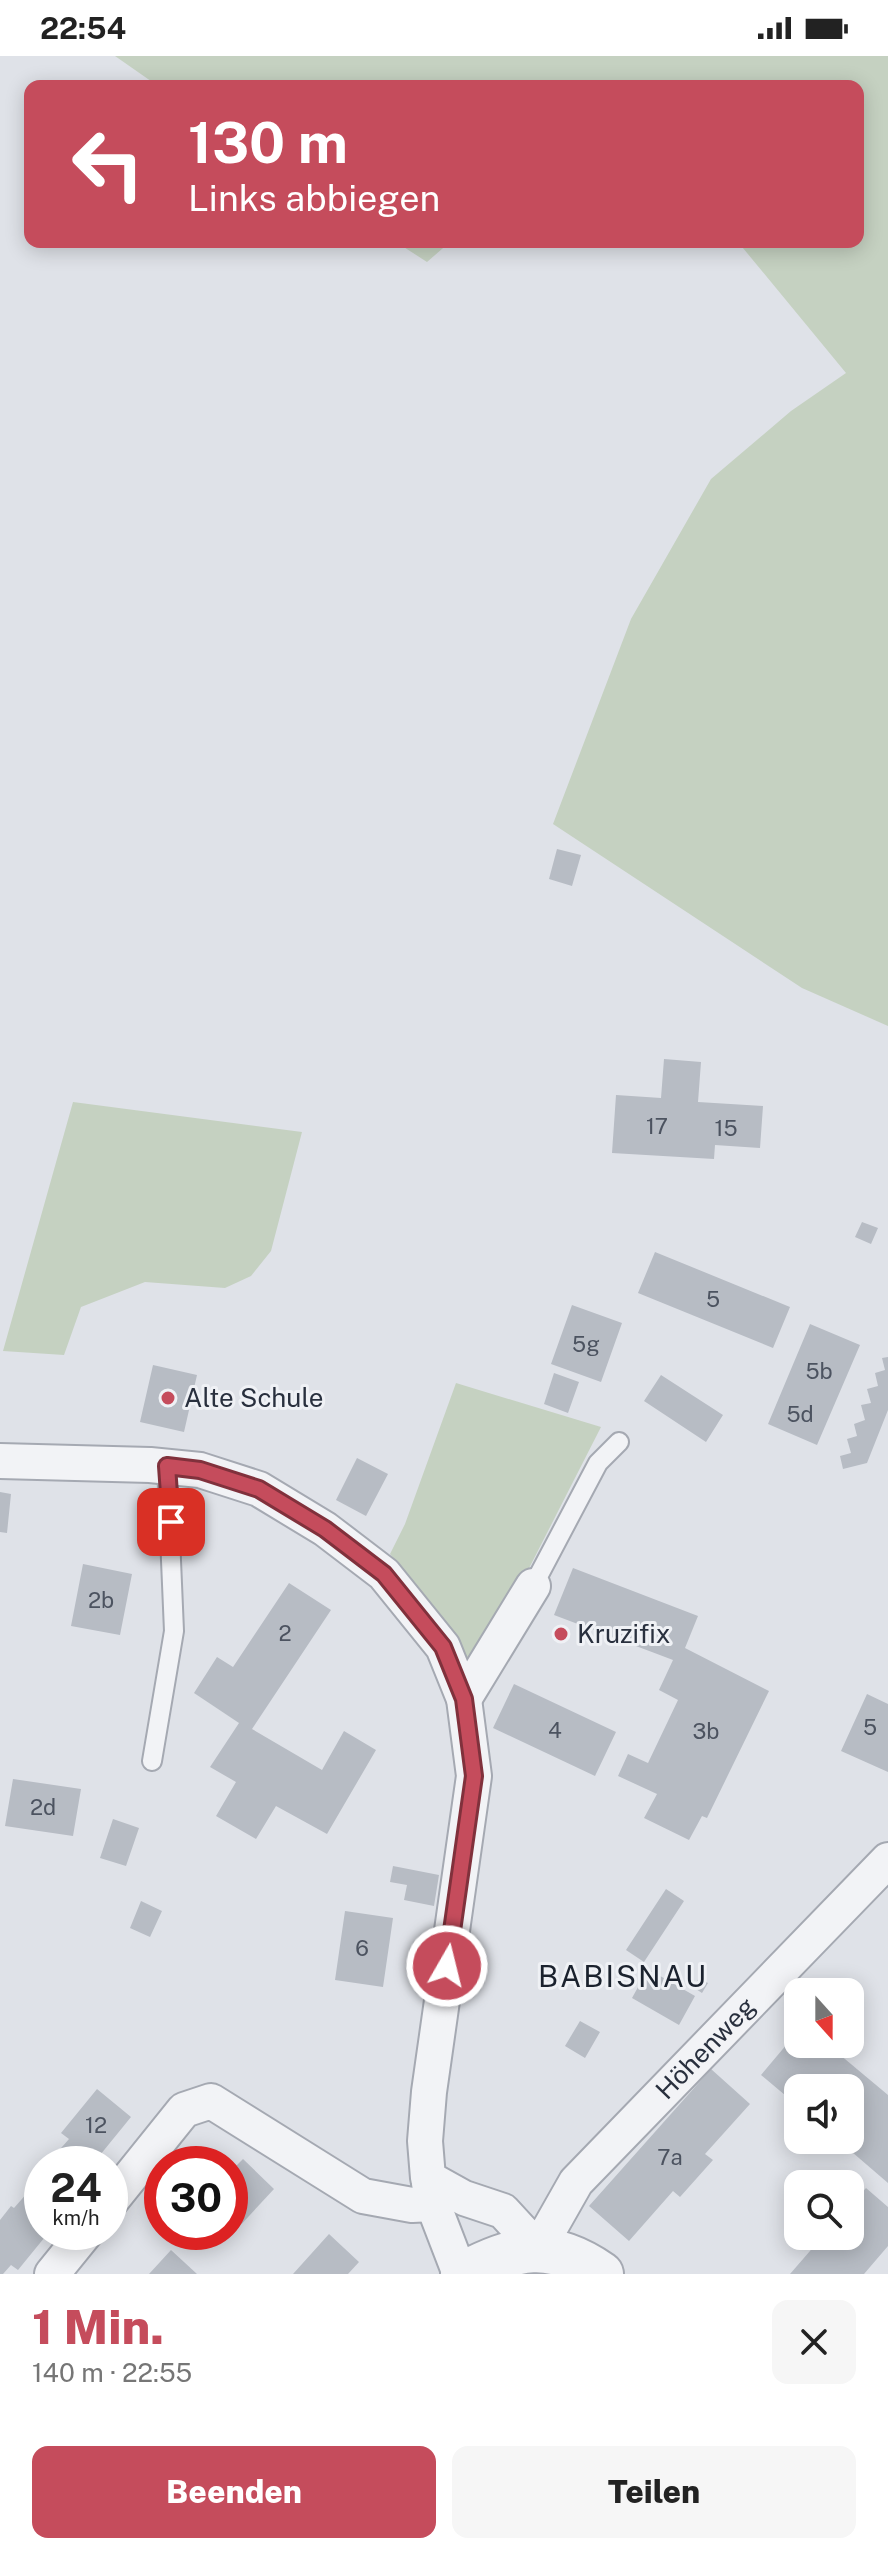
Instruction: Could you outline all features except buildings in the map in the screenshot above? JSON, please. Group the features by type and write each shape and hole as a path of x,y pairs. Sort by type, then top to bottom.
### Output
{"street":[{"path":"0,1461 167,1466 200,1470 259,1489 325,1529 384,1574 443,1647 464,1699 474,1776 429,2092 425,2141 431,2191 461,2274 508,2254 538,2249 580,2259 601,2274"},
{"path":"464,1699 533,1586"},
{"name":"Höhenweg","path":"538,2249 576,2182 888,1860"},
{"path":"128,2180 184,2110 211,2101 363,2196 412,2205 431,2191 464,2198 503,2211 538,2249"},
{"path":"52,2274 71,2250"}],"lane":[{"path":"533,1586 598,1463 619,1442"},
{"path":"152,1761 169,1675 174,1631 167,1466"}],"green space":[{"path":"115,56 888,56 888,1026 802,988 553,824 631,619 711,479 791,411 846,373 743,248 864,248 864,80 149,80"},
{"path":"405,248 443,248 427,262"},
{"path":"73,1102 302,1132 271,1251 251,1276 225,1288 145,1282 81,1307 64,1355 3,1351"},
{"path":"456,1383 601,1427 523,1580 474,1662 464,1664 432,1606 390,1554 405,1524"}],"place":[{"name":"Alte Schule","path":"168,1398"},
{"name":"Kruzifix","path":"561,1634"}],"district":[{"name":"BABISNAU","path":"623,1977"}],"route":[{"path":"171,1522 167,1466 200,1470 259,1489 325,1529 384,1574 443,1647 464,1699 474,1776 447,1966"}]}
